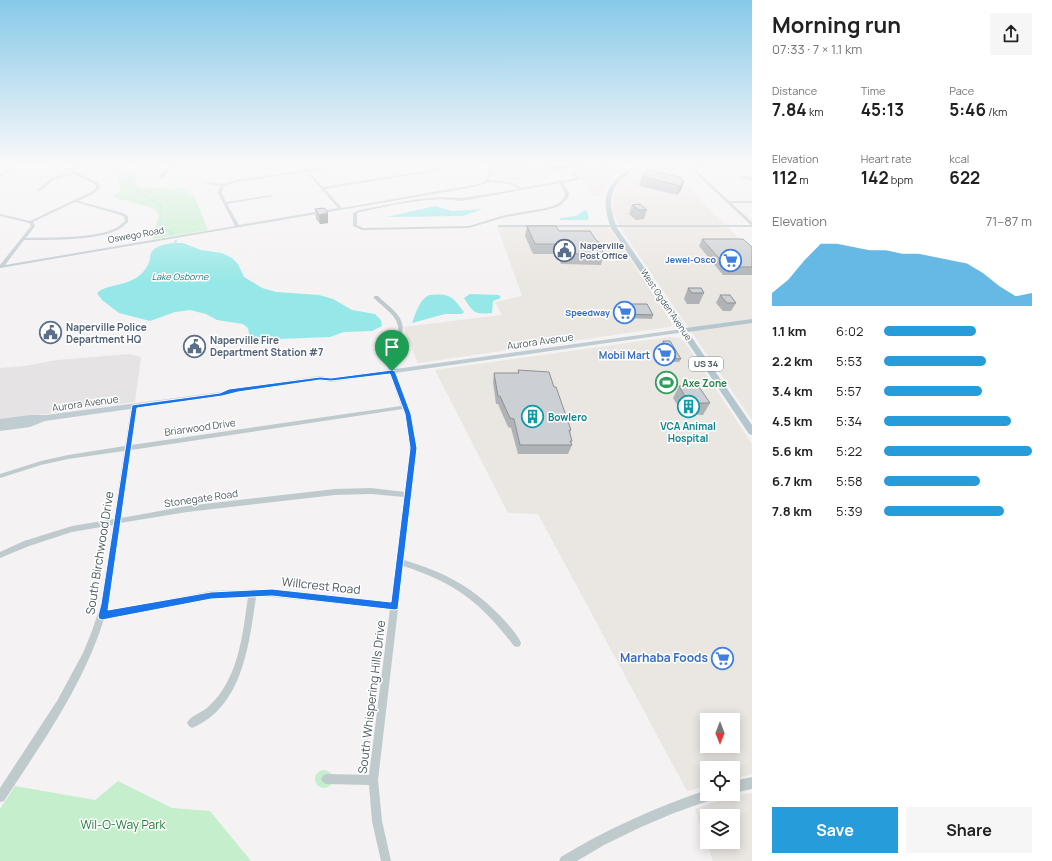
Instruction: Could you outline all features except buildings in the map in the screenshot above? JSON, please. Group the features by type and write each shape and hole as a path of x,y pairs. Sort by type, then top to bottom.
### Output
{"main road":[{"name":"West Ogden Avenue","path":"608,203 608,213 613,226 752,432"},
{"name":"Aurora Avenue","path":"0,422 134,407 222,394 229,391 275,384 320,378 331,380 752,321"},
{"name":"Aurora Avenue","path":"0,428 30,424 46,418"}],"street":[{"path":"0,215 30,222 69,203"},
{"path":"24,239 78,237 101,234 118,229 127,221 126,216 122,214 82,203"},
{"path":"226,203 238,226"},
{"path":"336,203 341,209"},
{"name":"Oswego Road","path":"0,267 375,203"},
{"path":"405,203 359,211 355,213 355,226 362,228 465,228 505,216 543,210 561,203"},
{"path":"730,203 750,225"},
{"path":"0,267 33,228 33,225 30,222"},
{"path":"499,226 750,225"},
{"name":"South Whispering Hills Drive","path":"376,297 396,315 401,324 400,335 388,355 412,432 413,448 409,495 374,780 377,821 386,861"},
{"name":"South Birchwood Drive","path":"0,798 76,679 88,654 102,616 118,521 134,407"},
{"name":"Briarwood Drive","path":"0,476 54,460 405,407"},
{"name":"Stonegate Road","path":"0,555 48,536 88,526 232,503 335,492 371,491 409,495"},
{"path":"401,562 434,573 462,587 494,613 517,643"},
{"path":"192,723 212,710 231,686 242,656 253,593"},
{"name":"Willcrest Road","path":"102,616 211,596 253,593 272,593 395,606"},
{"path":"326,779 374,780"},
{"path":"740,786 752,783"},
{"path":"565,861 620,830 651,816 700,798"}],"shaded area":[{"path":"613,203 704,203 752,251 752,420 622,231 613,213"},
{"path":"608,225 671,322 672,325 670,327 418,363 403,327 502,315 495,302 522,296 497,226"},
{"path":"670,337 679,338 685,342 752,444 752,774 740,777 740,761 700,761 700,788 687,791 538,514 508,513 435,370"},
{"path":"130,354 141,357 135,402 0,420 0,368 25,366 57,360"},
{"path":"752,793 752,861 713,861 709,849 740,849 740,809 700,809 700,823 695,809 718,801 740,801 740,795"}],"green space":[{"path":"135,203 197,203 208,230 153,239 159,214 153,208"},
{"name":"Axe Zone","path":"656,379 674,379 678,387 661,387"},
{"path":"324,770 330,773 333,779 330,785 324,788 318,785 315,779 318,773"},
{"name":"Wil-O-Way Park","path":"118,781 172,808 210,811 251,861 0,861 0,809 15,786 95,800"}],"water":[{"path":"435,206 452,211 483,209 463,216 387,217"},
{"path":"585,210 587,211 589,218 587,220 559,220 561,218 576,216"},
{"name":"Lake Osborne","path":"183,243 201,250 222,253 232,258 238,264 244,277 262,288 276,292 319,295 333,299 352,310 375,314 381,320 382,326 372,331 344,332 330,337 280,339 255,345 250,339 248,328 243,324 217,320 206,314 190,310 175,312 150,321 119,313 102,300 97,293 104,288 135,279 144,271 148,265 151,253 157,247 166,244"},
{"path":"470,294 499,295 501,298 493,301 492,313 478,313 470,307 464,298"},
{"path":"429,295 446,295 453,299 464,312 462,314 445,314 412,323 420,303"}],"waterway":[{"path":"156,203 161,206 162,217 160,224 163,228 174,234"}],"place":[{"name":"Naperville Post Office","path":"564,251"},
{"name":"Jewel-Osco","path":"731,260"},
{"name":"Speedway","path":"625,313"},
{"name":"Naperville Police Department HQ","path":"51,333"},
{"name":"Naperville Fire Department Station #7","path":"195,346"},
{"name":"Mobil Mart","path":"665,355"},
{"name":"Axe Zone","path":"667,383"},
{"name":"VCA Animal Hospital","path":"688,406"},
{"name":"Bowlero","path":"532,417"},
{"name":"Marhaba Foods","path":"723,658"}],"route":[{"path":"392,371 408,414 412,432 413,448 413,463 395,606 316,597 272,593 253,593 224,594 194,598 102,616 134,407 320,378 331,380 392,371"}]}
